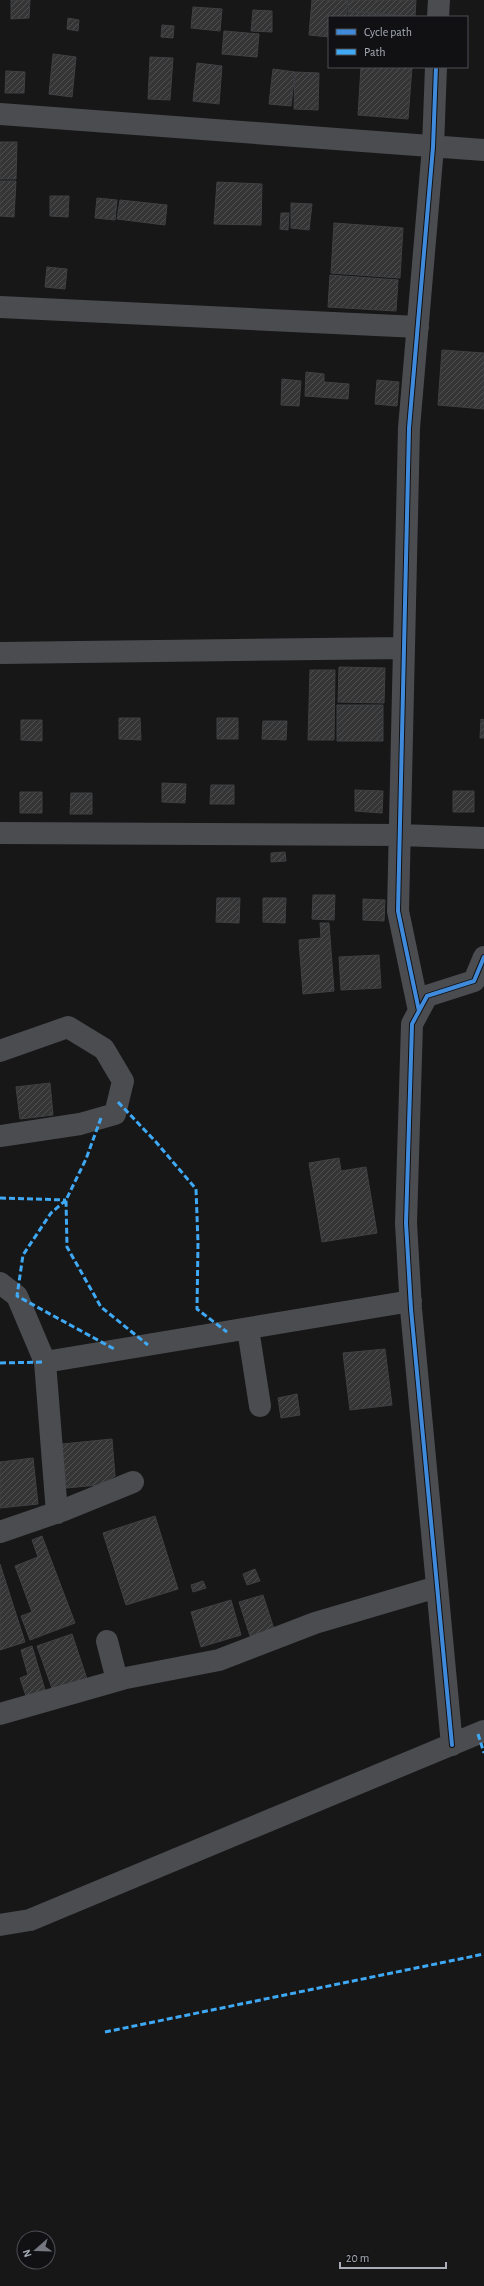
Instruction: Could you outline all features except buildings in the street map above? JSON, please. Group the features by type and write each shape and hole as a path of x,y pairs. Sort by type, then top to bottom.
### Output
{"street":[{"path":"438,16 439,0"},
{"path":"419,1010 398,911 409,428 433,147 436,68"},
{"path":"0,114 484,150"},
{"path":"0,307 418,327"},
{"path":"0,653 404,648"},
{"path":"0,833 400,835 484,838"},
{"path":"452,1745 411,1301 406,1223 412,1024 427,996 474,981 484,957"},
{"path":"0,1050 68,1027 104,1049 123,1081 114,1114 80,1124 0,1136"},
{"path":"0,1283 17,1296 44,1362 57,1513"},
{"path":"44,1362 411,1301"},
{"path":"248,1328 260,1406"},
{"path":"0,1532 57,1513 133,1482"},
{"path":"0,1714 117,1680 219,1660 315,1623 437,1588"},
{"path":"107,1641 117,1680"},
{"path":"0,1924 30,1920 484,1731"}],"marked path":[{"path":"118,1102 156,1142 196,1189 198,1243 197,1309 227,1332"},
{"path":"101,1118 86,1159 66,1200 67,1247 101,1307 148,1345"},
{"path":"0,1198 66,1200"},
{"path":"66,1200 51,1213 23,1255 17,1296 116,1350"},
{"path":"0,1363 45,1362"},
{"path":"478,1734 484,1753"},
{"path":"105,2032 484,1954"}],"cycle path":[{"path":"419,1011 398,911 409,428 433,147 436,68"},
{"path":"452,1745 411,1309 406,1223 412,1024 427,996 474,981 484,957"}]}
